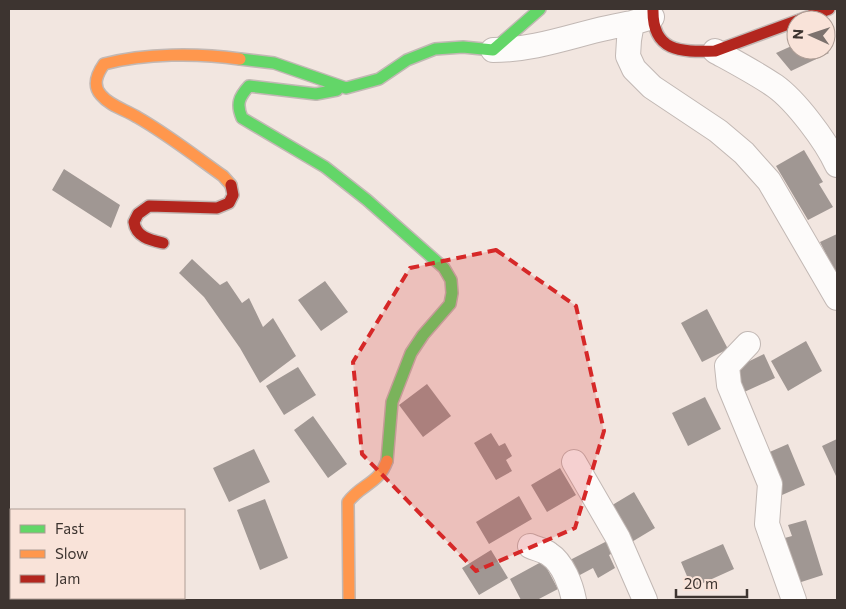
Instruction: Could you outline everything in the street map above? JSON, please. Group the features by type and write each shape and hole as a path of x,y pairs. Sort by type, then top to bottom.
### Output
{"street":[{"path":"493,50 540,9"},
{"path":"646,16 665,44 682,51 715,50 829,9"},
{"path":"349,600 348,502 353,493 380,478 384,471 387,462 392,402 411,354 422,335 450,304 452,293 451,280 444,268 367,200 325,167 242,118 237,106 239,96 249,86 316,94 379,79 407,60 435,48 463,47 513,50 540,46 646,16"},
{"path":"646,16 628,40 628,56 634,69 652,87 718,131 744,153 769,181 837,298"},
{"path":"715,50 776,87 799,110 831,152 837,164"},
{"path":"163,243 150,240 140,234 134,225 135,216 140,210 149,206 218,208 229,203 233,195 232,186 223,176 169,138 138,117 112,104 101,96 96,86 97,74 104,64 119,60 169,56 220,56 274,63 346,88"},
{"path":"748,344 727,366 729,385 770,484 767,524 794,600"},
{"path":"574,462 618,538 645,600"},
{"path":"530,546 549,554 558,562 572,588 574,600"}],"highlighted area":[{"path":"496,250 576,306 604,431 575,528 476,571 362,454 353,362 410,268"}],"building":[{"path":"786,48 786,60 814,60 791,71 776,53"},
{"path":"804,150 823,182 819,184 833,207 808,220 776,166"},
{"path":"64,169 120,205 111,228 52,190"},
{"path":"837,234 837,276 820,242"},
{"path":"192,259 220,285 227,281 242,303 249,298 263,327 273,318 296,356 260,383 240,348 204,297 179,273"},
{"path":"325,281 348,312 321,331 298,300"},
{"path":"707,309 728,349 702,362 681,323"},
{"path":"806,341 822,371 788,391 771,361"},
{"path":"764,354 775,378 742,393 731,370"},
{"path":"298,367 316,395 284,415 266,386"},
{"path":"427,384 451,416 423,437 399,405"},
{"path":"705,397 721,429 688,446 672,413"},
{"path":"313,416 347,464 328,478 294,430"},
{"path":"491,433 499,446 505,443 512,456 506,460 512,471 496,480 474,443"},
{"path":"837,439 837,476 836,476 822,446"},
{"path":"788,444 805,485 782,495 765,454"},
{"path":"254,449 270,482 229,502 213,468"},
{"path":"560,468 576,495 547,512 531,485"},
{"path":"634,492 655,528 625,546 604,510"},
{"path":"519,496 532,519 489,544 476,522"},
{"path":"265,499 288,558 260,570 237,510"},
{"path":"806,520 823,575 795,584 781,539 792,536 788,525"},
{"path":"611,539 617,551 609,555 615,568 598,578 593,568 578,576 570,560"},
{"path":"723,544 734,569 692,588 681,562"},
{"path":"491,550 508,578 479,595 462,568"},
{"path":"543,561 558,589 537,600 521,600 510,579"}],"traffic: fast":[{"path":"240,59 274,63 346,88 379,79 407,60 435,49 463,47 493,50 540,9"},
{"path":"337,90 316,94 249,86 241,97 239,109 242,118 325,167 367,200 444,268 451,280 452,293 450,304 423,335 411,353 392,402 387,461"}],"traffic: slow":[{"path":"231,185 223,176 170,138 105,99 98,91 96,83 99,72 104,64 120,60 172,55 240,59"},
{"path":"349,600 348,502 358,491 379,475 387,461"}],"traffic: jam":[{"path":"653,9 657,34 663,41 671,46 690,51 715,51 829,9"},
{"path":"163,243 149,239 138,231 134,222 138,214 149,206 217,208 229,203 233,195 231,185"}]}
